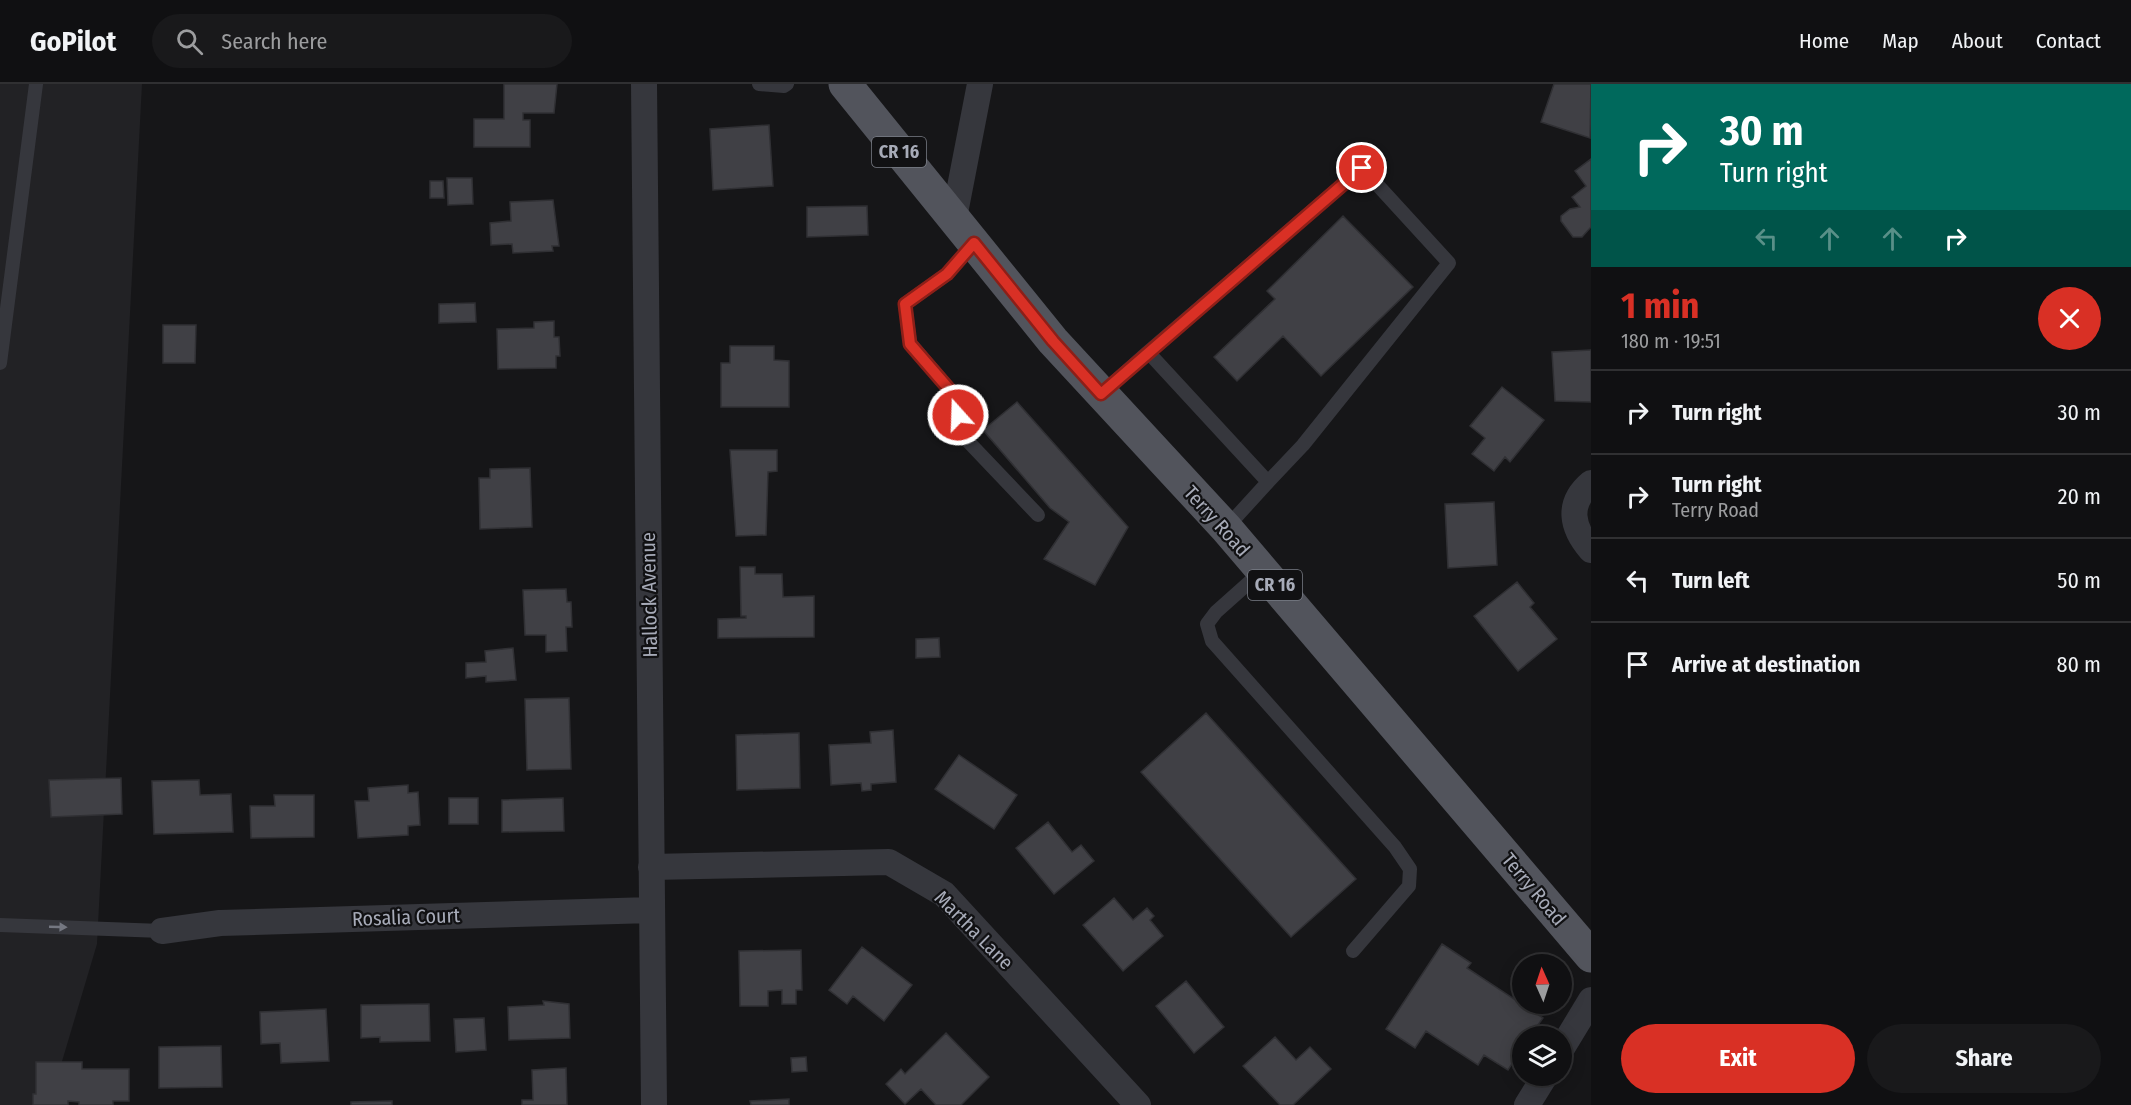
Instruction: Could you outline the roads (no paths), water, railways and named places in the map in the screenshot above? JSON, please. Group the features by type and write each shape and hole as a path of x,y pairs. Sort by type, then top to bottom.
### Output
{"main road":[{"name":"Terry Road","path":"845,84 1053,341 1226,528 1591,956"}],"street":[{"name":"Hallock Avenue","path":"644,84 654,1105"},
{"path":"964,230 980,84"},
{"path":"1591,483 1582,491 1574,512 1578,535 1591,550"},
{"name":"Martha Lane","path":"651,867 889,862 944,894 1138,1105"},
{"name":"Rosalia Court","path":"162,931 220,923 651,910"},
{"path":"1572,1031 1591,1000"},
{"path":"1527,1105 1539,1086"}],"lane":[{"path":"0,363 36,84"},
{"path":"759,84 784,86 788,84"},
{"path":"1101,394 1362,168 1449,262 1303,445 1226,528"},
{"path":"964,230 947,274 905,304 910,344 955,396 961,434 1038,515"},
{"path":"1148,352 1268,482"},
{"path":"1262,571 1207,624 1212,641 1395,847 1410,868 1408,886 1353,951"},
{"path":"0,925 162,931"}]}
